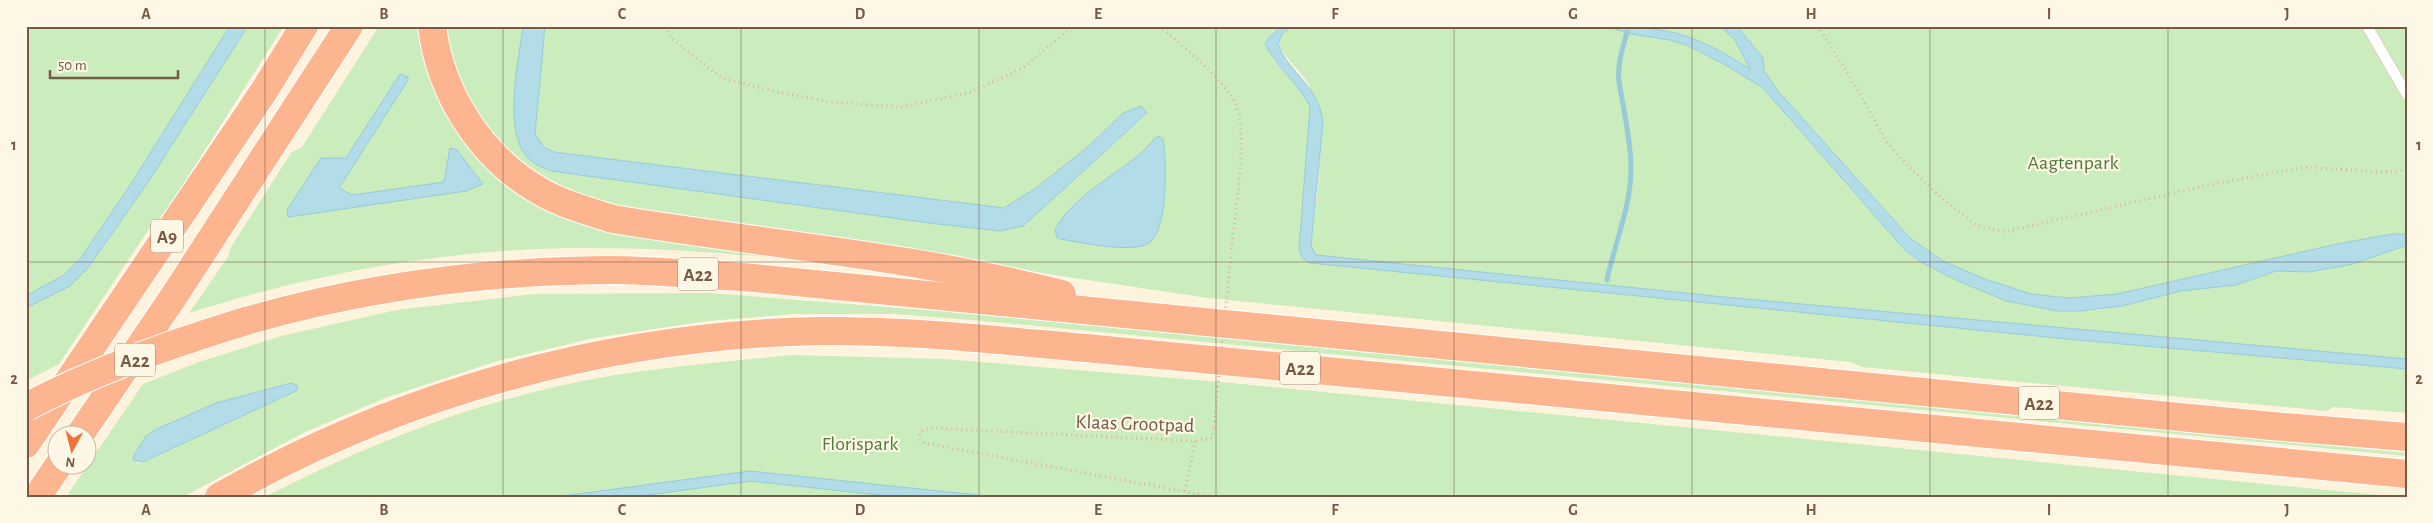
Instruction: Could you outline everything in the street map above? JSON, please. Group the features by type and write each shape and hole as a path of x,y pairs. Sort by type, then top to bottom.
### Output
{"highway":[{"name":"A9","path":"26,444 264,91 304,26"},
{"name":"A9","path":"86,426 349,26"},
{"name":"A22","path":"432,26 441,69 456,105 478,138 511,171 538,191 569,205 622,220 998,278 1152,318"},
{"name":"A22","path":"26,407 80,382 178,342 299,307 411,285 499,275 610,270 744,277 2272,426 2407,437"},
{"name":"A22","path":"219,497 302,452 393,414 493,381 577,360 664,344 745,335 819,331 899,333 1096,349 2407,474"},
{"path":"36,497 51,476"}],"lane":[{"path":"2367,26 2407,95"}],"path":[{"path":"666,26 671,38 722,78 776,92 831,102 902,107 971,92 1023,68 1073,26"},
{"name":"Klaas Grootpad","path":"1159,26 1222,85 1236,105 1242,134 1212,438 1195,441 930,428 923,430 920,433 919,439 924,443 1214,497"},
{"path":"1818,26 1856,86 1888,144 1908,167 1944,200 1976,225 2004,232 2172,193 2305,167 2384,172 2407,170"},
{"path":"1185,491 1195,441"}],"green space":[{"path":"26,26 230,26 129,187 80,259 64,275 26,296"},
{"path":"248,26 284,26 161,219 155,220 59,364 26,381 26,308 70,286 88,268 150,179"},
{"path":"379,26 423,26 527,193 862,266 685,251 614,248 530,249 431,258 333,275 285,286 189,313 228,257 231,247 291,153 302,147"},
{"path":"444,26 523,26 516,89 532,163 551,171 1000,231 1055,196 1147,114 1141,106 1036,188 1004,208 554,152 545,148 535,134 545,26 1279,26 1272,32 1272,58 1304,95 1310,107 1300,232 1310,263 2077,340 2407,369 2407,413 2333,407 2327,411 1862,367 1850,362 1208,298 688,220 624,208 567,190 541,177 516,160 494,137 461,86 453,65"},
{"path":"1291,26 1605,26 1631,34 1670,40 1689,46 1763,88 1904,249 1958,281 2006,301 2057,311 2099,310 2181,291 2236,285 2276,271 2309,272 2407,245 2407,359 1724,297 1315,255 1311,246 1319,168 1319,128 1311,90 1278,43 1282,34"},
{"path":"1645,26 1720,26 1735,40 1751,70 1726,54 1700,42"},
{"name":"Aagtenpark","path":"1737,26 2407,26 2407,234 2392,234 2337,244 2117,294 2069,298 2031,294 1985,279 1943,261 1910,238 1778,91 1764,71 1763,58"},
{"path":"709,293 952,312 2407,453 2407,456 984,321 895,314 795,314 708,321 594,338 497,361 385,398 303,433 183,497 66,497 80,476 98,476 98,450 143,384 199,362 281,336 397,310 534,294","holes":["291,383 296,391 143,462 137,463 157,429 216,403"]},
{"name":"Florispark","path":"792,355 945,359 1232,383 2399,497 633,497 751,481 797,486 798,476 750,471 555,497 265,497 384,442 425,426 508,399 593,379 643,371"}],"water":[{"path":"230,26 248,26 150,179 88,268 70,286 26,308 26,296 64,275 80,259 129,187"},
{"path":"523,26 545,26 535,134 545,148 554,152 1004,208 1036,188 1089,146 1123,113 1141,106 1147,113 1023,226 1000,231 551,171 528,158 520,146 516,131 514,95"},
{"path":"1279,26 1291,26 1282,34 1278,44 1289,64 1316,98 1323,122 1311,246 1316,255 1724,297 2407,359 2407,369 2077,340 1310,263 1302,258 1299,248 1310,107 1300,90 1275,60 1265,43"},
{"path":"1605,26 1647,28 1681,35 1714,48 1750,69 1735,40 1720,26 1737,26 1763,58 1764,71 1778,91 1910,238 1943,261 1985,279 2031,294 2069,298 2117,294 2337,244 2392,234 2407,234 2407,245 2353,264 2309,272 2276,271 2236,285 2181,291 2122,306 2080,311 2057,311 2006,301 1958,281 1921,262 1904,249 1763,88 1689,46 1670,40 1631,34"},
{"path":"400,74 408,77 408,80 339,188 352,195 444,182 450,148 456,149 483,184 466,191 288,217 287,210 321,158 346,158"},
{"path":"1158,136 1163,139 1165,194 1160,224 1155,236 1149,243 1141,246 1118,247 1057,238 1055,229 1063,217 1083,197 1131,161"},
{"path":"291,383 298,386 296,391 143,462 133,460 134,455 146,436 157,429 216,403"},
{"path":"750,471 996,497 896,497 751,481 633,497 555,497"}],"waterway":[{"path":"1607,280 1626,208 1631,179 1629,143 1619,81 1619,68 1627,32"}]}
